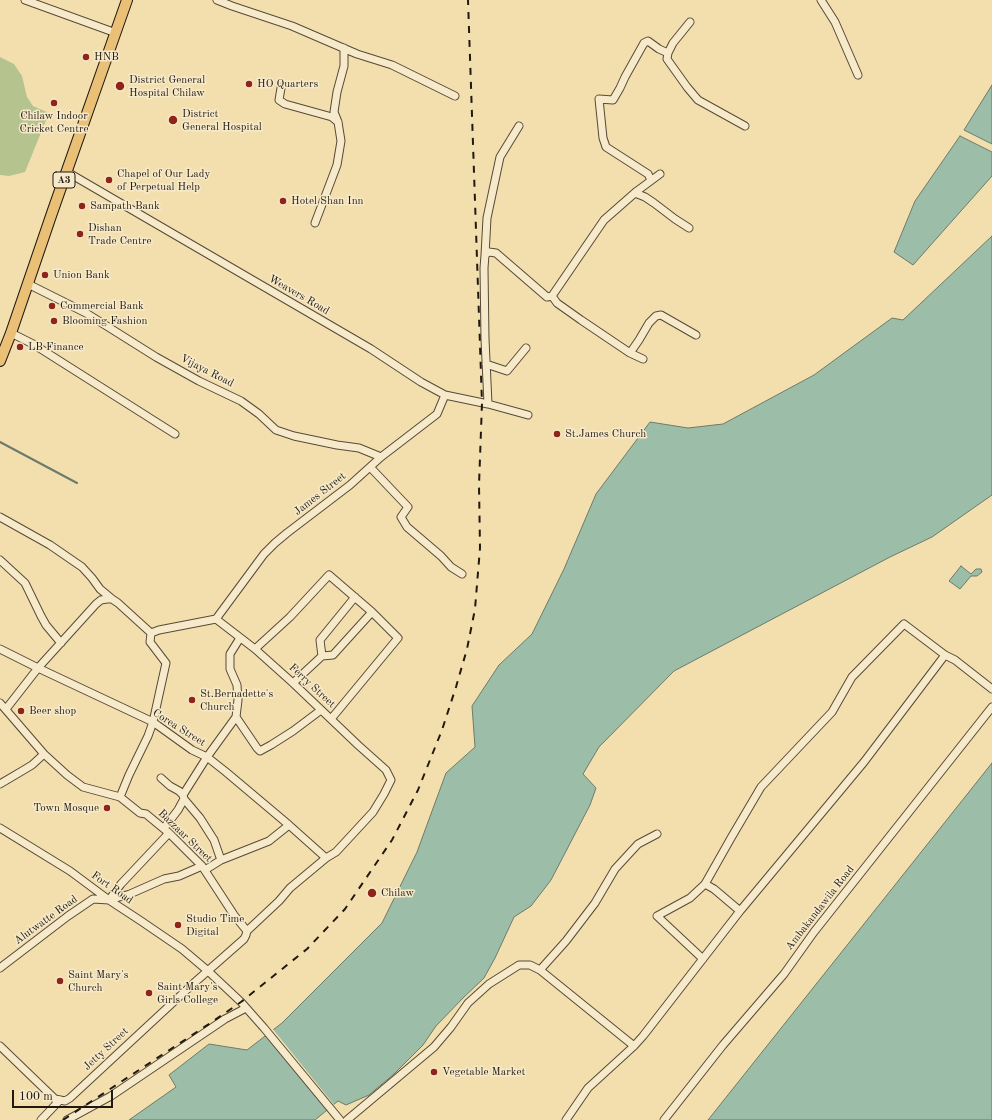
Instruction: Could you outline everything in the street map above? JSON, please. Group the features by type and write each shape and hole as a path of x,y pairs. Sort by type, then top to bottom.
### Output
{"highway":[{"name":"A3","path":"1,355 11,333 127,0"}],"street":[{"path":"25,0 116,33"},
{"path":"218,0 292,26 357,54 392,65 455,96"},
{"path":"821,0 835,22 858,75"},
{"path":"690,22 673,43 667,59 698,100 745,126"},
{"path":"651,180 648,174 606,147 603,138 599,98 613,100 644,43 648,41 659,49 668,53"},
{"path":"315,224 337,165 341,141 338,122 334,112 337,92 344,66 344,48"},
{"path":"281,88 279,100 285,104 332,117 338,122"},
{"path":"488,404 484,276 487,218 500,157 519,126"},
{"name":"Weavers Road","path":"67,172 358,342 421,382 445,395 488,404 528,415"},
{"path":"552,296 604,220 660,174"},
{"path":"635,193 654,202 689,228"},
{"path":"484,255 489,252 496,253 547,297 552,296"},
{"name":"Vijaya Road","path":"28,284 86,313 156,357 199,381 241,400 276,430 294,436 330,444 359,448 382,457"},
{"path":"552,296 557,304 630,353 643,360"},
{"path":"630,353 640,340 649,323 656,316 662,315 696,335"},
{"path":"11,333 33,344 174,434"},
{"path":"486,364 507,371 526,348"},
{"name":"James Street","path":"216,619 264,554 275,543 350,485 382,457 437,414 445,395"},
{"path":"370,467 408,507 401,517 407,527 441,556 451,567 462,574"},
{"path":"0,518 50,545 82,567 100,589 151,633"},
{"path":"0,560 25,583 46,625 61,643"},
{"path":"255,649 290,617 329,575 372,612 398,638 331,719"},
{"path":"322,656 320,640 355,598"},
{"path":"6,709 38,668 96,604 101,600 112,599"},
{"path":"293,683 322,656 334,654 372,612"},
{"path":"151,633 159,630 216,619"},
{"name":"Ferry Street","path":"208,971 244,939 247,931 279,901 290,888 326,858 336,852 373,812 391,780 386,770 320,710 293,683 255,649 216,619"},
{"path":"703,959 657,916 690,898 705,884 762,787 832,712 852,677 904,624 945,655 955,660 992,689"},
{"path":"120,797 153,722 166,663 150,642 151,633"},
{"path":"109,900 166,830 178,810 183,797 207,757 236,717 238,700 237,685 230,669 230,654 240,638"},
{"name":"Corea Street","path":"0,648 38,668 153,722 192,750 207,757 289,825 326,858"},
{"path":"566,1120 588,1088 643,1036 740,911 864,762 945,655"},
{"name":"Bazzaar Street","path":"0,702 44,754 67,775 84,787 120,797 140,813 146,814 166,830 203,868 234,915 247,931"},
{"name":"Ambakandawila Road","path":"664,1120 723,1045 784,974 824,920 992,707"},
{"path":"236,717 260,751 293,731 320,710"},
{"path":"0,784 22,772 44,754"},
{"path":"161,778 170,786 179,791 200,818 211,834 221,860"},
{"name":"Alutwatte Road","path":"0,968 68,916 93,899 109,900 130,894 164,879 203,868 269,841 289,825"},
{"name":"Fort Road","path":"0,828 70,871 109,900 182,949 208,971 264,1028 340,1120"},
{"path":"540,970 566,941 595,903 615,869 638,844 657,834"},
{"path":"705,884 714,889 740,911"},
{"path":"348,1120 434,1047 451,1027 468,1003 489,984 519,966 530,965 540,970 634,1046"},
{"name":"Jetty Street","path":"60,1100 65,1101 70,1098 208,971"},
{"path":"67,1120 111,1096 219,1023 246,1008"},
{"path":"0,1046 51,1096 60,1100 42,1120"}],"shaded area":[{"path":"0,57 14,64 22,76 27,97 33,106 49,113 25,172 9,176 0,175"},
{"path":"992,85 992,144 964,130"},
{"path":"960,136 992,152 992,176 913,265 894,252 915,201"},
{"path":"992,236 992,495 932,537 890,557 674,671 599,747 583,774 596,788 590,805 551,880 531,906 514,917 484,978 436,1026 423,1045 394,1074 369,1095 346,1105 338,1101 315,1120 129,1120 176,1087 169,1075 209,1044 247,1050 282,1023 382,923 417,852 446,773 475,747 472,706 499,665 532,634 564,569 596,494 650,422 688,428 723,424 814,375 892,318 903,320"},
{"path":"961,566 971,574 976,569 981,569 982,572 977,576 971,576 960,589 949,581"},
{"path":"992,763 992,1120 708,1120"}],"pier":[{"path":"272,1028 335,1106 328,1112 264,1034"}],"waterway":[{"path":"0,442 77,483"}],"railway":[{"path":"63,1120 241,1002 307,949 345,909 392,840 418,790 442,730 467,649 475,609 480,548 479,485 482,403 468,0"}],"place":[{"name":"HNB","path":"86,57"},
{"name":"HO Quarters","path":"249,84"},
{"name":"District General Hospital Chilaw","path":"120,86"},
{"name":"Chilaw Indoor Cricket Centre","path":"54,103"},
{"name":"District General Hospital","path":"173,120"},
{"name":"Chapel of Our Lady of Perpetual Help","path":"109,180"},
{"name":"Hotel Shan Inn","path":"283,201"},
{"name":"Sampath Bank","path":"82,206"},
{"name":"Dishan Trade Centre","path":"80,234"},
{"name":"Union Bank","path":"45,275"},
{"name":"Commercial Bank","path":"52,306"},
{"name":"Blooming Fashion","path":"54,321"},
{"name":"LB Finance","path":"20,347"},
{"name":"St.James Church","path":"557,434"},
{"name":"St.Bernadette's Church","path":"192,700"},
{"name":"Beer shop","path":"21,711"},
{"name":"Town Mosque","path":"107,808"},
{"name":"Chilaw","path":"372,893"},
{"name":"Studio Time Digital","path":"178,925"},
{"name":"Saint Mary's Church","path":"60,981"},
{"name":"Saint Mary's Girls College","path":"149,993"},
{"name":"Vegetable Market","path":"434,1072"}]}
